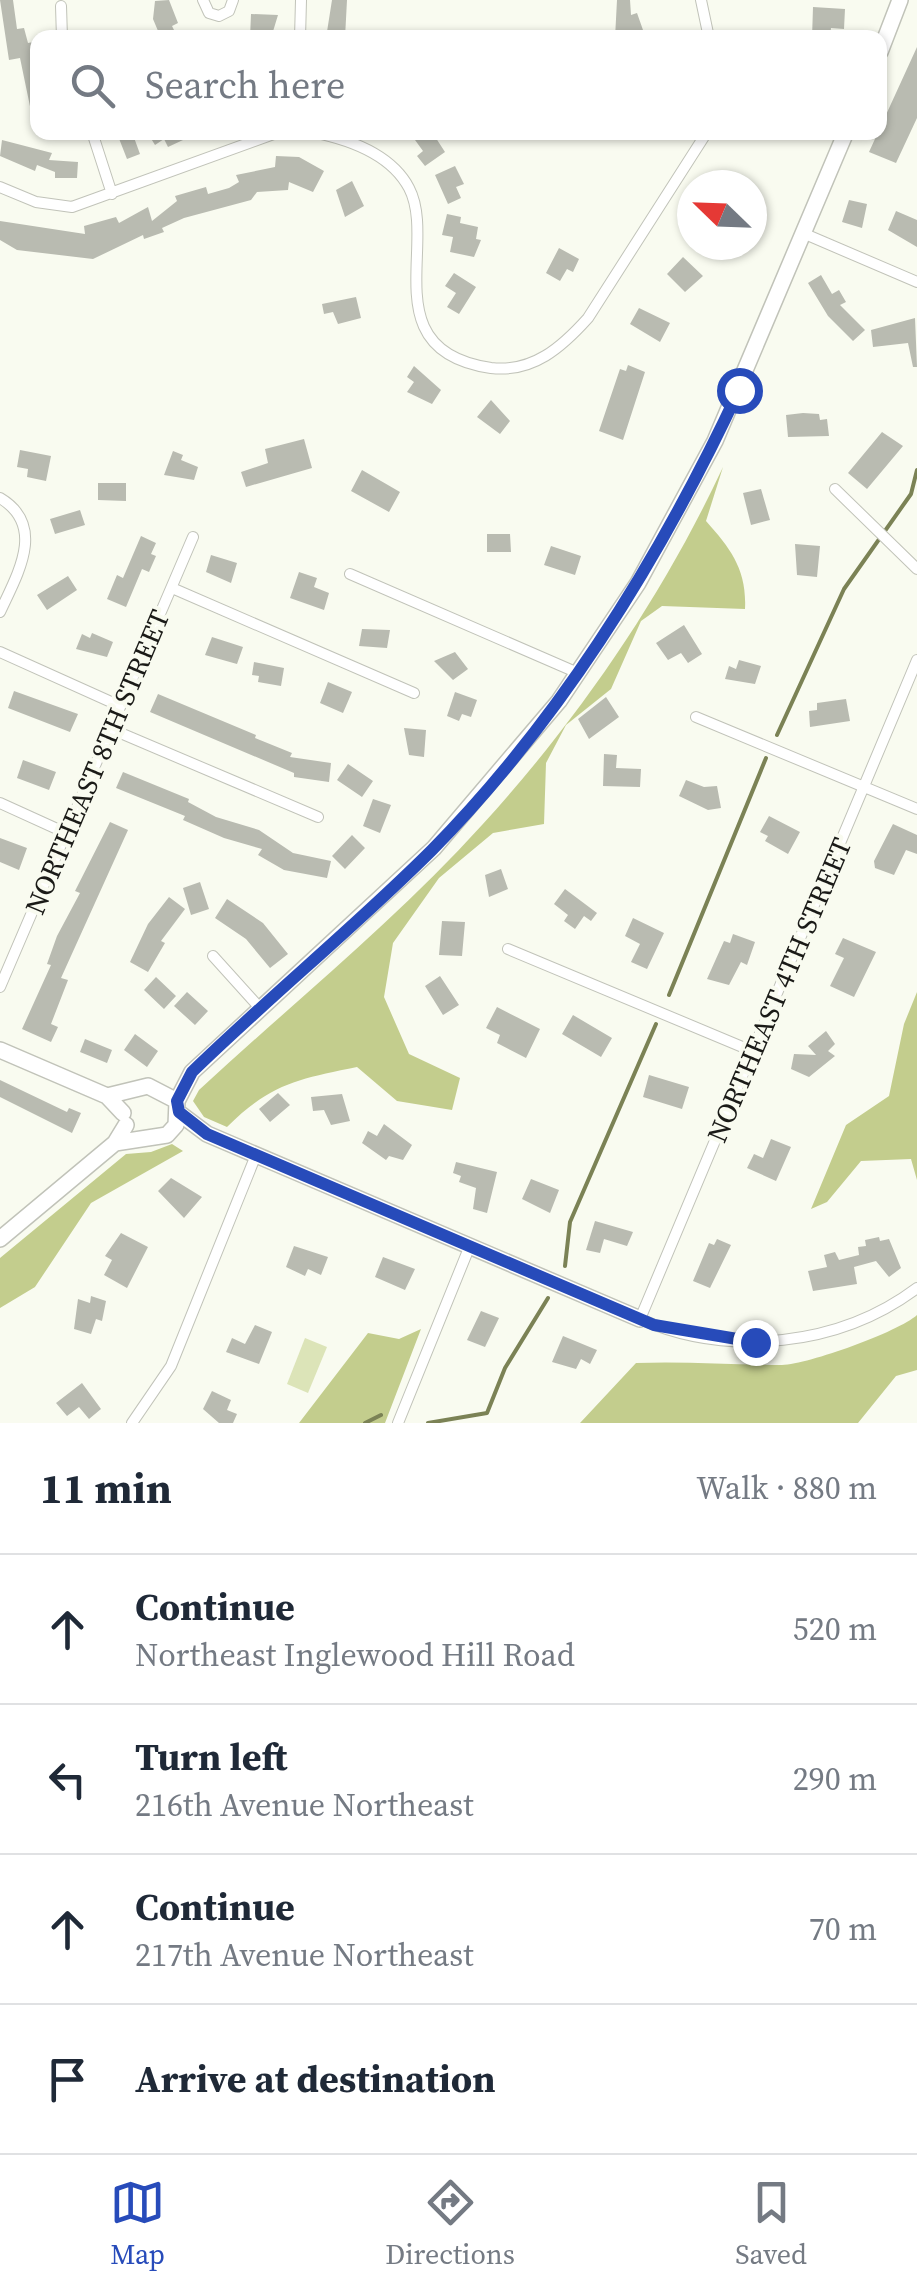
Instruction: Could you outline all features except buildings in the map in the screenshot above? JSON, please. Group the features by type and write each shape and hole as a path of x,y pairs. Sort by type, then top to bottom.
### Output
{"street":[{"path":"49,0 66,3 63,30"},
{"path":"203,0 209,13 219,16 229,11 233,0"},
{"path":"300,30 301,0"},
{"path":"701,0 707,30"},
{"path":"887,34 900,0"},
{"path":"95,140 112,194"},
{"path":"0,187 53,206 72,206 257,140"},
{"path":"341,140 390,165 412,192 416,297 420,314 441,346 457,358 495,368 541,360 568,341 588,318 702,140"},
{"path":"0,1050 107,1096 157,1087 192,1072 434,848 578,673 675,519 739,390 843,140"},
{"path":"805,234 917,282"},
{"path":"834,488 917,569"},
{"path":"0,498 18,513 27,546 0,612"},
{"name":"NORTHEAST 8TH STREET","path":"0,987 6,958 66,833 193,537"},
{"path":"350,574 578,673"},
{"path":"172,588 414,693"},
{"path":"0,652 120,706"},
{"name":"NORTHEAST 4TH STREET","path":"640,1319 917,660"},
{"path":"696,717 917,809"},
{"path":"111,729 318,816"},
{"path":"0,804 66,833"},
{"path":"508,950 752,1051"},
{"path":"214,956 259,1006"},
{"path":"167,1136 192,1072"},
{"path":"157,1087 207,1134 640,1319 716,1338 755,1342 804,1337 884,1313 917,1288"},
{"path":"0,1239 115,1143 132,1094"},
{"path":"107,1096 144,1140"},
{"path":"115,1143 207,1134"},
{"path":"132,1423 171,1366 256,1155"},
{"path":"398,1423 469,1248"}],"green space":[{"path":"723,467 706,521 736,561 745,609 662,606 641,621 611,689 566,725 546,763 544,824 493,833 439,878 393,943 384,997 409,1054 460,1078 452,1110 397,1101 357,1067 286,1085 257,1101 227,1127 204,1117 193,1101 199,1090 414,895 482,825 552,743 646,609"},
{"path":"917,992 917,1180 911,1159 861,1161 827,1202 811,1209 846,1125 889,1096 904,1024"},
{"path":"172,1144 183,1151 91,1203 35,1287 0,1308 0,1258 126,1154 151,1152"},
{"path":"917,1315 917,1370 896,1376 858,1423 580,1423 636,1363 795,1363 873,1338"},
{"path":"421,1329 385,1423 299,1423 368,1333 399,1339"},
{"path":"305,1338 327,1347 308,1393 287,1384"}],"waterway":[{"path":"777,735 844,589 911,494 917,470"},
{"path":"669,995 766,758"},
{"path":"565,1266 570,1222 656,1024"},
{"path":"428,1423 487,1413 505,1368 548,1298"},
{"path":"365,1423 381,1415"}],"route":[{"path":"739,390 675,519 638,583 559,700 434,848 259,1006 192,1072 177,1101 179,1112 207,1134 570,1291 654,1325 755,1342"}]}
